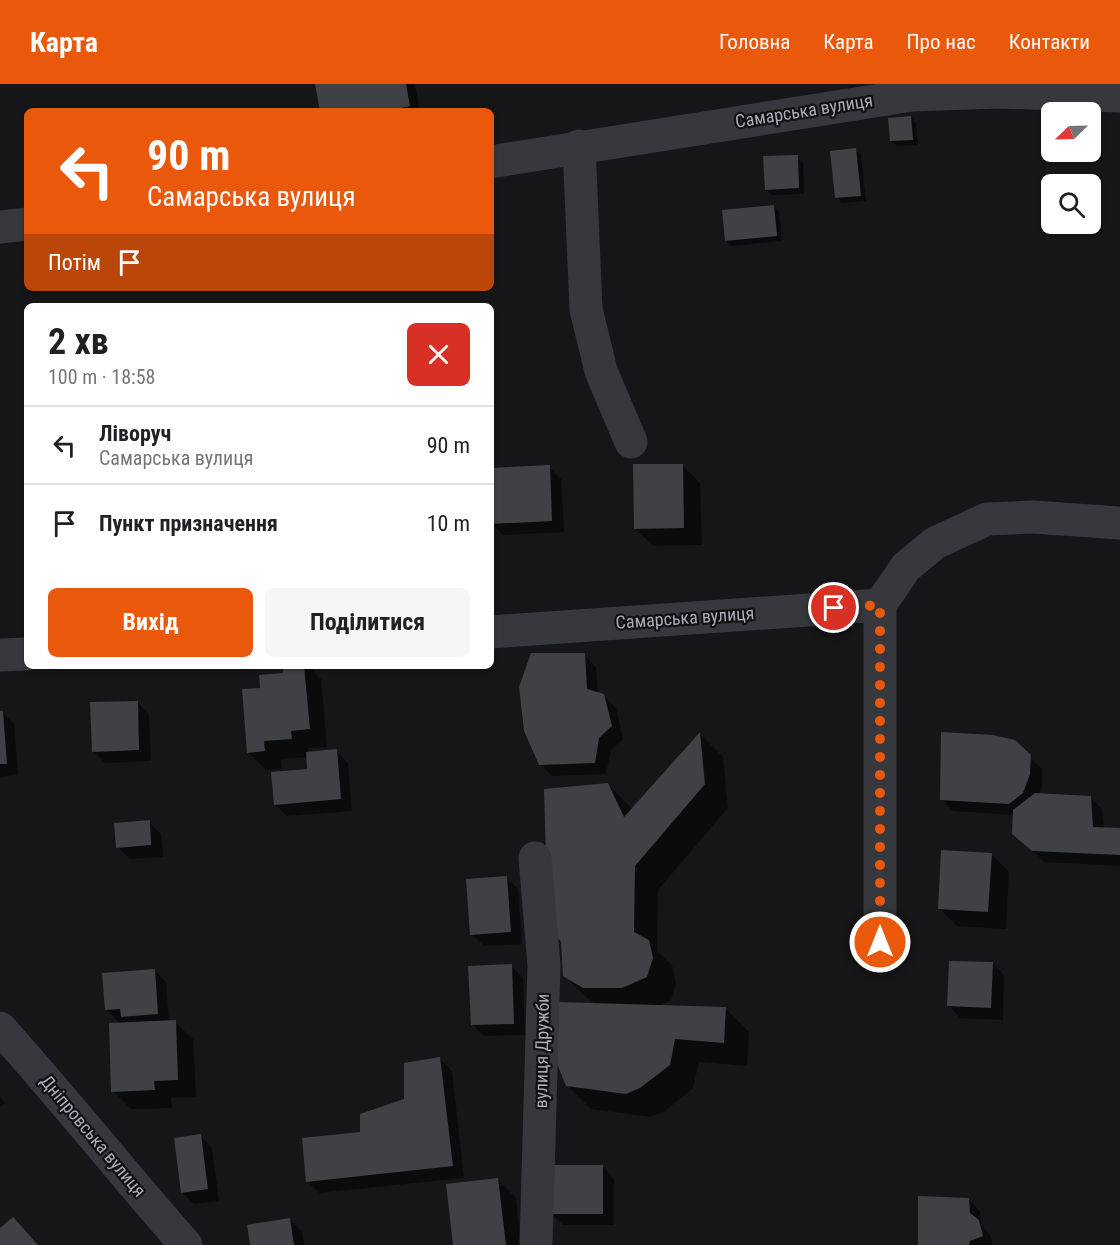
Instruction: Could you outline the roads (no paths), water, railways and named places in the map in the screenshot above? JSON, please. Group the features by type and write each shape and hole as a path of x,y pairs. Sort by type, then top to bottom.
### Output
{"street":[{"name":"Самарська вулиця","path":"494,161 912,95 998,92 1120,96"},
{"path":"579,146 586,309 601,371 631,442"},
{"path":"0,227 24,224"},
{"path":"880,942 880,605 906,567 935,543 987,519 1033,518 1120,523"},
{"name":"Самарська вулиця","path":"494,632 880,605"},
{"path":"0,655 24,654"},
{"name":"вулиця Дружби","path":"535,858 544,964 536,1245"},
{"name":"Дніпровська вулиця","path":"0,1028 186,1245"}]}
